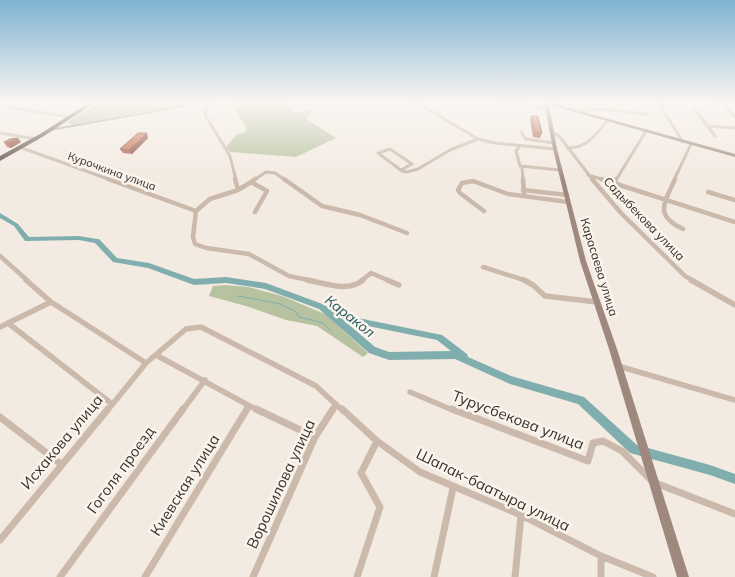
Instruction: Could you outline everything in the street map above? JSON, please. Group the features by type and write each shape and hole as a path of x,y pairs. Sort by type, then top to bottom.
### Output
{"highway":[{"path":"0,159 22,148 50,130"}],"street":[{"path":"50,130 56,129"},
{"path":"213,129 230,156 238,190"},
{"path":"461,129 478,139 520,146 555,146"},
{"name":"Карасаева улица","path":"551,129 583,261 618,366 683,577"},
{"path":"568,148 582,148 593,140 599,129"},
{"path":"638,129 735,156"},
{"path":"675,129 683,142"},
{"path":"709,129 715,136"},
{"path":"614,183 646,131"},
{"path":"521,132 526,139 555,146"},
{"name":"Садыбекова улица","path":"552,132 559,136 621,213 684,276 735,305"},
{"path":"0,133 37,139"},
{"path":"401,170 412,164 390,149 378,153 401,170 409,172 440,155 478,139"},
{"path":"683,229 669,222 664,214 666,199 691,144"},
{"path":"520,146 516,151 518,163 522,166 560,170"},
{"name":"Курочкина улица","path":"22,148 196,211"},
{"path":"522,166 524,196"},
{"path":"399,285 371,273 359,283 343,288 289,276 249,254 206,248 195,244 193,237 196,211 210,199 238,190 266,172 275,173 322,206 360,215 407,233"},
{"path":"588,174 735,222"},
{"path":"484,211 460,193 458,190 462,183 473,181 499,191 524,196 568,198"},
{"path":"250,182 267,191 255,212"},
{"path":"523,190 568,198"},
{"path":"708,192 735,200"},
{"path":"0,256 3,264 51,302 146,363"},
{"path":"483,267 512,275 530,283 541,290 545,296 597,302"},
{"path":"0,327 51,302"},
{"path":"8,323 112,404"},
{"name":"Шапак-баатыра улица","path":"146,363 186,329 202,327 316,386 376,441 420,472 453,488 521,515 601,556 653,577"},
{"path":"156,355 205,380 249,406 315,437"},
{"name":"Исхакова улица","path":"0,540 146,363"},
{"path":"618,366 735,400"},
{"name":"Гоголя проезд","path":"60,577 205,380"},
{"name":"Турусбекова улица","path":"410,392 588,461 593,443 603,441 622,450 653,482 735,514"},
{"name":"Ворошилова улица","path":"253,577 315,437 336,404"},
{"name":"Киевская улица","path":"145,577 249,406"},
{"path":"0,417 61,464"},
{"path":"357,577 380,507 361,473 376,441"},
{"path":"434,577 453,488"},
{"path":"515,577 521,515"},
{"path":"601,556 601,577"}],"green space":[{"path":"247,129 322,129 336,138 296,157 230,152 226,147 237,134 244,133"},
{"path":"213,286 248,287 282,296 325,314 368,353 363,357 317,326 286,320 209,296"}],"building":[{"path":"534,129 541,129 542,133 535,132"},
{"path":"138,133 147,133 129,150 120,149"},
{"path":"18,138 8,143 4,142 10,139"}],"waterway":[{"name":"Каракол","path":"0,215 16,225 27,239 79,238 97,241 115,260 149,266 194,282 226,280 266,286 322,307 372,350 389,356 456,355 510,380 581,400 634,449 710,470 735,479"},
{"path":"238,296 280,304 295,311 299,317 323,323 331,331"},
{"path":"331,312 358,321 439,337 464,357"}]}
